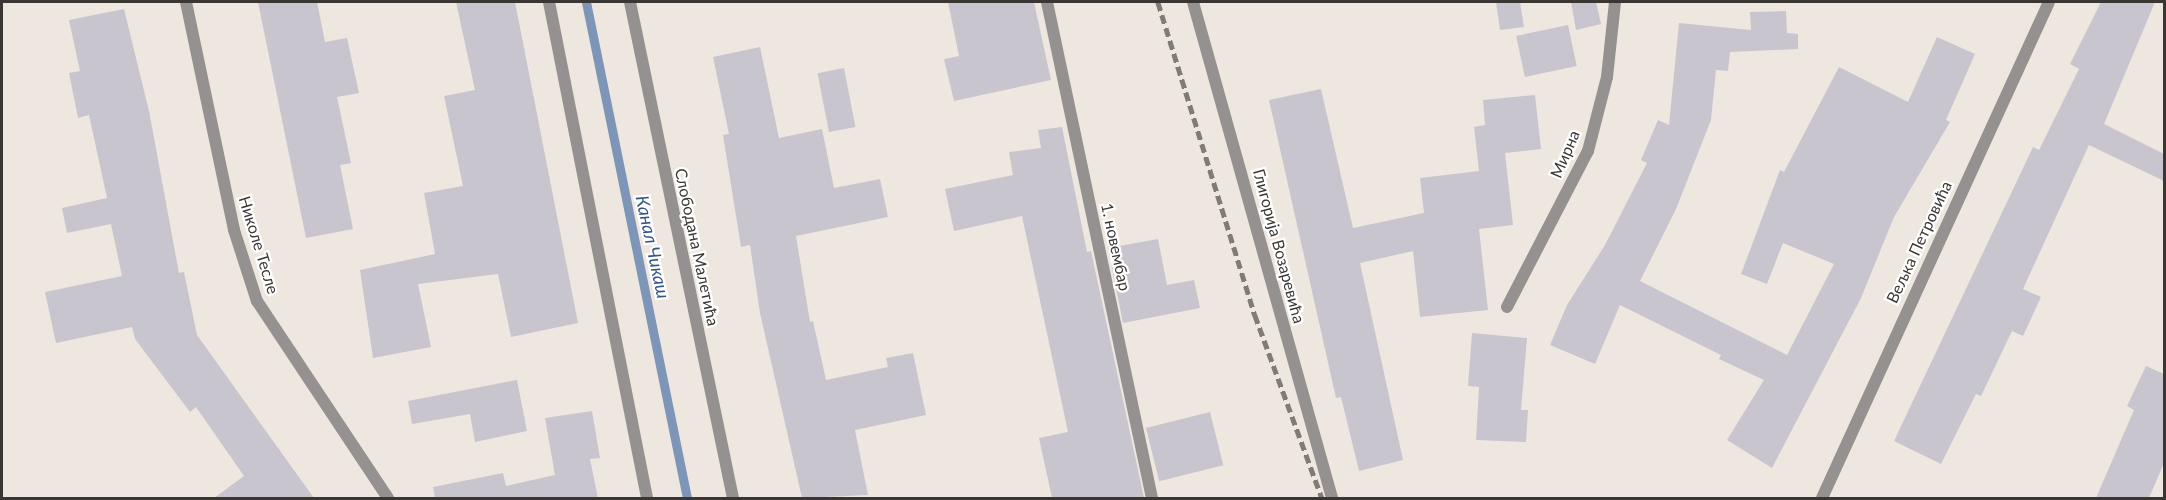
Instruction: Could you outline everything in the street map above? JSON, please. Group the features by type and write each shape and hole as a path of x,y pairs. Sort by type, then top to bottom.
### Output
{"street":[{"name":"Николе Тесле","path":"186,2 234,230 257,301 388,498"},
{"path":"549,2 647,498"},
{"name":"Слободана Малетића","path":"630,2 733,498"},
{"name":"1. новембар","path":"1047,2 1152,498"},
{"name":"Глигорија Возаревића","path":"1193,2 1332,498"},
{"name":"Мирна","path":"1507,307 1588,151 1607,77 1615,2"},
{"name":"Вељка Петровића","path":"1822,498 2049,2"}],"building":[{"path":"258,2 317,2 325,42 347,38 359,93 337,97 351,163 340,165 353,229 306,238"},
{"path":"456,2 515,2 578,323 511,337 498,274 418,284 431,347 373,358 360,270 435,254 424,193 463,186 444,96 475,90"},
{"path":"948,2 1034,2 1051,80 954,101 944,59 959,56"},
{"path":"1496,2 1520,2 1524,27 1500,30"},
{"path":"1571,2 1596,2 1601,24 1576,30"},
{"path":"2101,2 2155,2 2104,124 2164,154 2164,181 2089,145 2023,289 2041,297 2023,336 2012,331 1981,396 1976,394 1941,464 1894,441 2033,147 2039,150 2079,69 2070,64"},
{"path":"124,9 149,111 179,273 184,272 197,335 314,498 214,498 244,476 196,407 190,412 135,339 132,327 56,343 45,292 122,276 111,224 67,233 62,208 107,198 89,115 78,118 69,73 80,71 69,20"},
{"path":"1786,11 1787,33 1798,34 1798,49 1730,52 1728,71 1716,70 1711,120 1676,209 1640,281 1787,355 1834,264 1783,243 1767,284 1741,274 1780,170 1784,172 1839,67 1908,102 1937,37 1975,54 1946,120 1950,122 1894,217 1861,298 1772,468 1727,440 1764,380 1719,359 1721,355 1620,305 1595,364 1550,345 1567,305 1605,245 1647,163 1641,160 1658,120 1669,125 1679,23 1751,30 1750,12"},
{"path":"1568,25 1577,66 1525,77 1516,36"},
{"path":"760,47 779,138 822,129 834,188 880,179 888,217 796,236 810,322 813,321 826,380 888,367 886,358 913,353 926,415 855,430 868,495 802,498 760,313 750,245 741,247 723,135 729,134 713,57"},
{"path":"844,68 855,127 829,132 817,73"},
{"path":"1321,89 1353,228 1424,213 1420,178 1479,171 1474,127 1485,125 1483,100 1535,95 1541,149 1505,153 1513,225 1479,229 1488,310 1420,317 1413,251 1360,263 1403,460 1359,471 1341,397 1336,398 1269,100"},
{"path":"1062,127 1087,252 1091,251 1144,498 1052,498 1039,438 1068,432 1022,216 954,231 945,189 1013,175 1009,152 1041,148 1038,130"},
{"path":"1158,239 1167,285 1194,280 1200,308 1123,323 1108,248"},
{"path":"1472,333 1527,338 1521,410 1528,410 1526,442 1476,440 1479,387 1468,386"},
{"path":"2146,366 2164,374 2164,463 2149,498 2096,498 2134,410 2127,406"},
{"path":"517,380 527,431 475,442 470,414 412,424 408,401"},
{"path":"592,411 600,458 590,459 598,498 435,498 433,487 503,473 506,486 555,475 545,418"},
{"path":"1210,412 1223,465 1159,481 1146,428"}],"waterway":[{"name":"Канал Чикаш","path":"586,2 687,498"}],"railway":[{"path":"1158,2 1255,315 1322,498"}]}
